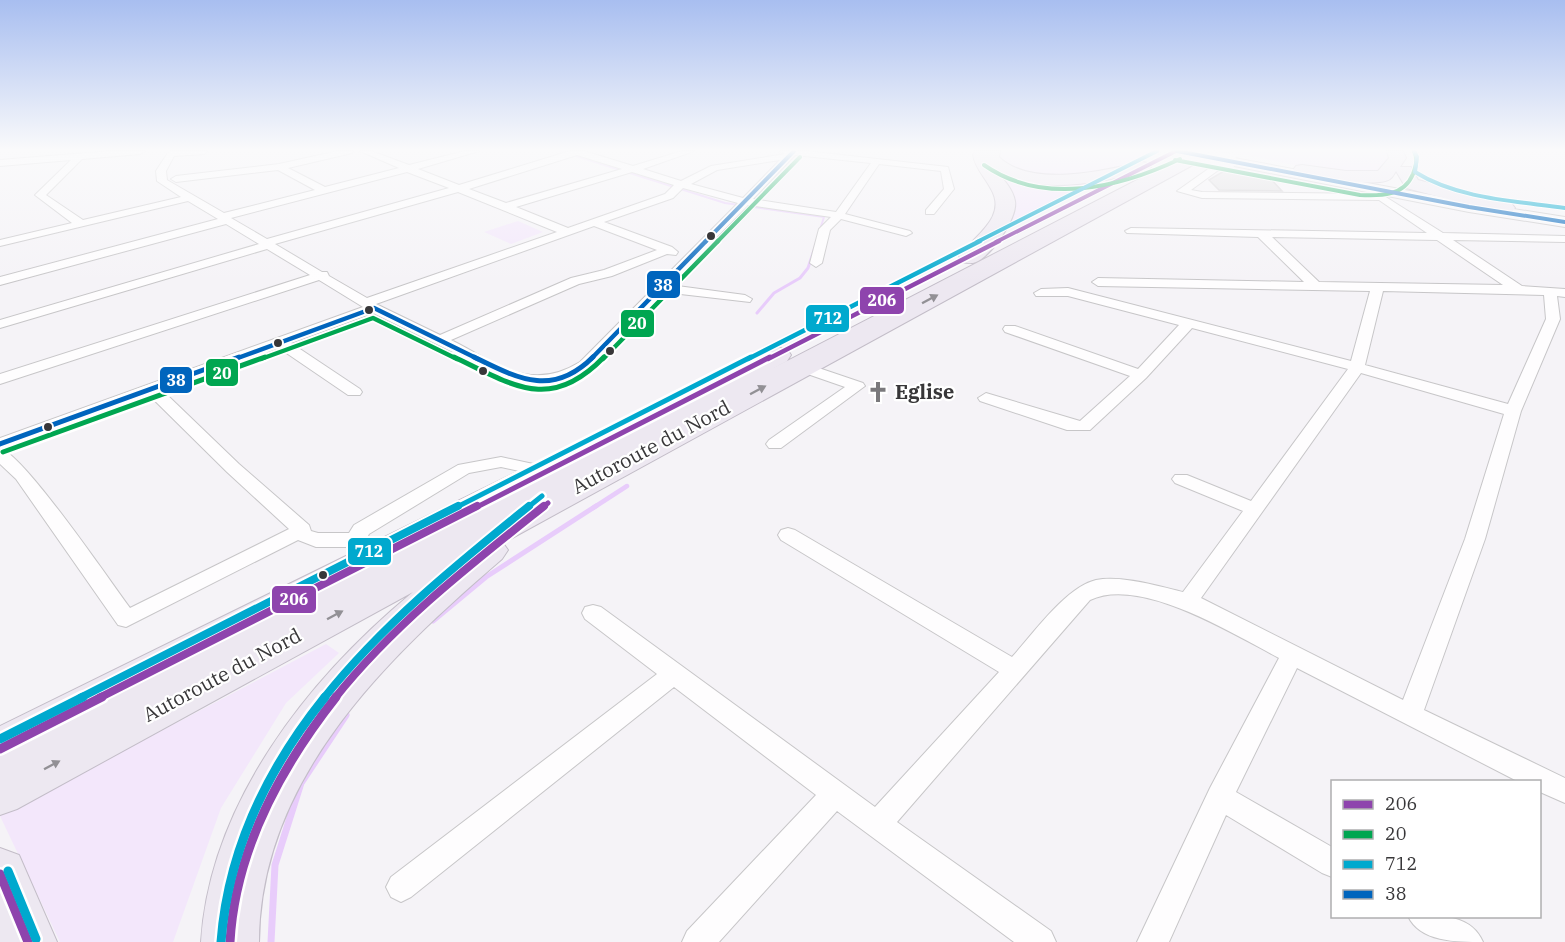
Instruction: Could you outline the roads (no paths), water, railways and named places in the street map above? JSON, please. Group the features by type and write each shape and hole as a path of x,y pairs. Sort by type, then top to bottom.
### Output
{"highway":[{"path":"970,257 1002,221 1007,208 1004,195"},
{"name":"Autoroute du Nord","path":"0,793 547,487 1089,195"},
{"name":"Autoroute du Nord","path":"0,749 364,550 547,487 801,367 1121,195"},
{"path":"1448,195 1506,208"},
{"path":"230,942 230,927 241,869 264,802 300,740 340,686 393,631 547,487"},
{"path":"0,874 28,942"}],"main road":[{"path":"1408,195 1564,221"},
{"path":"1448,195 1564,221"}],"street":[{"path":"40,195 81,224"},
{"path":"184,195 323,275 370,305 519,379 533,382 556,380 572,375 585,365 750,195"},
{"path":"0,281 306,195"},
{"path":"0,324 437,195"},
{"path":"477,195 566,231"},
{"path":"505,207 545,195"},
{"path":"0,444 280,342 370,305 566,231 670,195"},
{"path":"721,195 744,201 839,215 906,233"},
{"path":"816,263 825,229 839,215 853,195"},
{"path":"930,212 944,195"},
{"path":"1202,195 1378,196 1520,291"},
{"path":"0,243 189,198"},
{"path":"592,222 688,258"},
{"path":"1131,231 1565,239"},
{"path":"1261,233 1316,286"},
{"path":"440,339 576,281 608,273 668,250"},
{"path":"0,379 323,275"},
{"path":"1098,282 1558,292 1559,321 1513,411 1474,539 1410,715"},
{"path":"1188,601 1358,367 1377,287"},
{"path":"660,288 745,299"},
{"path":"1041,293 1068,292 1358,367 1513,411"},
{"path":"986,398 1079,427 1084,426 1141,375 1188,324"},
{"path":"1010,329 1141,375"},
{"path":"280,342 354,393"},
{"path":"775,444 856,386 801,367"},
{"path":"0,454 22,474 126,619 299,534 301,527 233,468 152,389"},
{"path":"1181,479 1254,509"},
{"path":"299,534 364,550"},
{"path":"788,535 1014,670"},
{"path":"877,825 1082,595 1099,587 1136,589 1188,601 1410,715 1565,791"},
{"path":"593,612 835,794 1040,942"},
{"path":"1153,942 1220,797 1292,655"},
{"path":"401,887 674,674"},
{"path":"698,942 835,794"},
{"path":"1220,797 1331,863"},
{"path":"1426,918 1467,942"}],"waterway":[{"path":"699,195 725,203 824,217 816,242"},
{"path":"757,313 774,293 800,278 808,268 817,241"},
{"path":"593,508 627,486"},
{"path":"433,621 486,577 596,506"},
{"path":"271,942 275,865 301,783 346,715"}],"place":[{"name":"Eglise","path":"878,392"}]}
